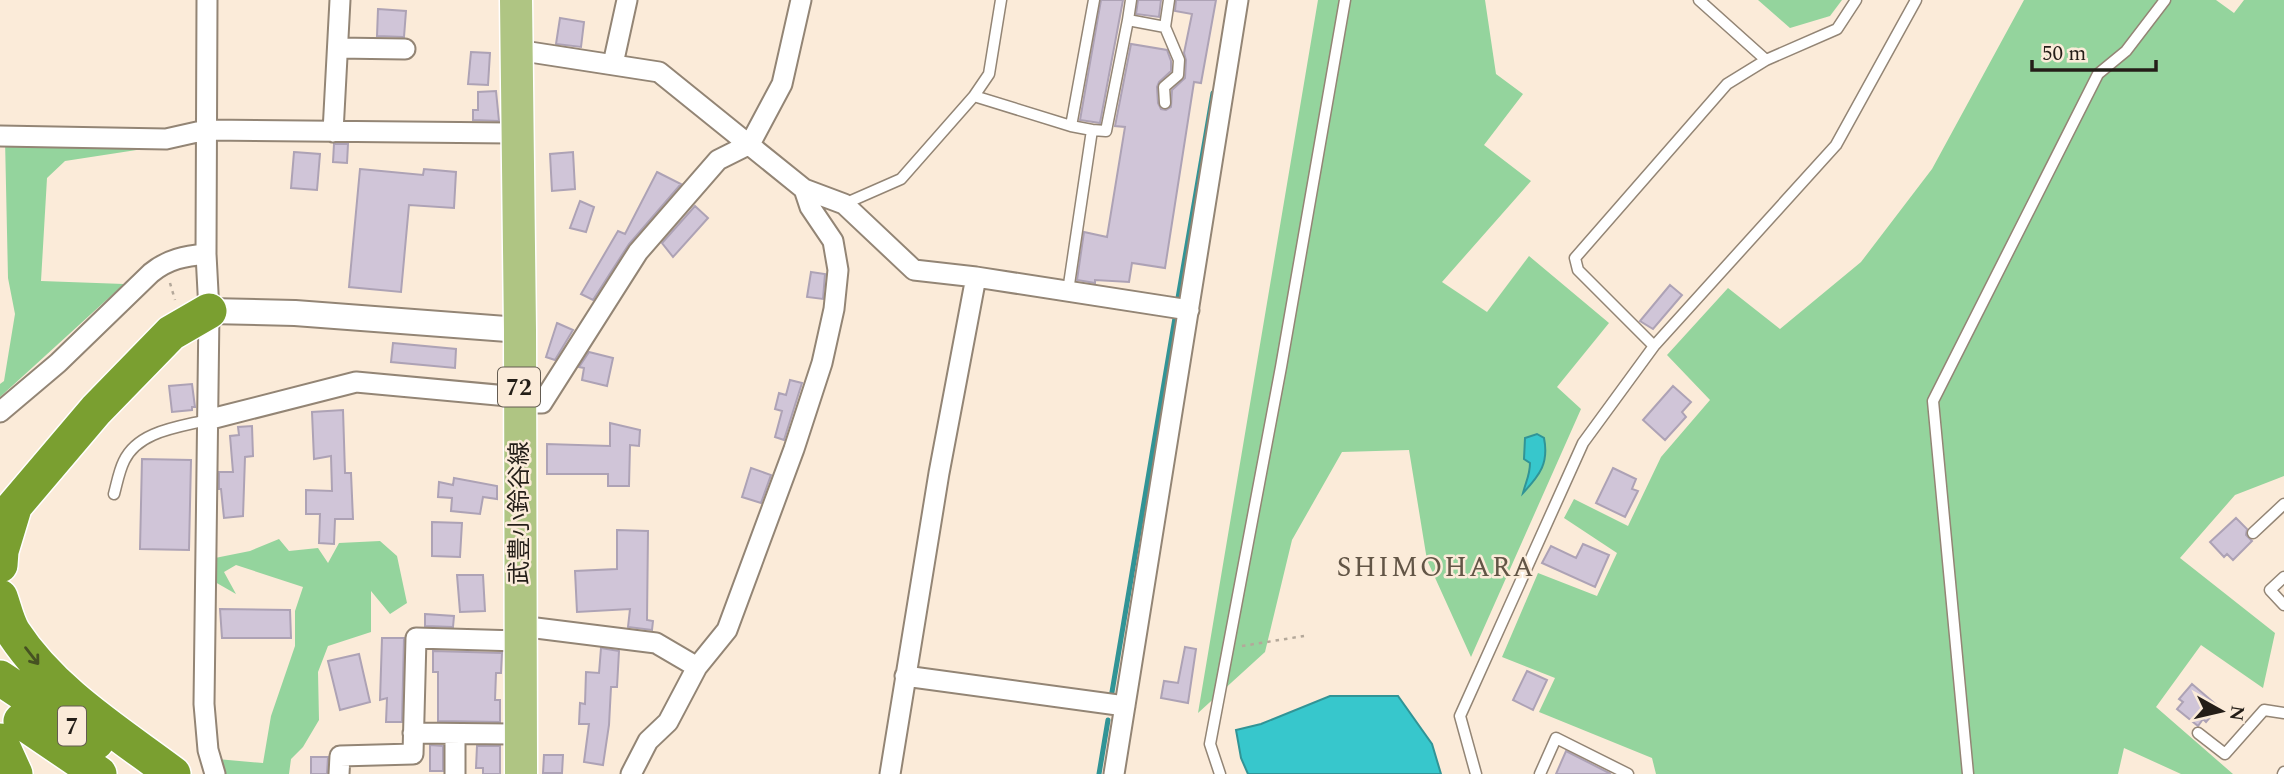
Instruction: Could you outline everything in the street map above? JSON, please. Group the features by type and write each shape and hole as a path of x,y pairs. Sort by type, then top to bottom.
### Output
{"highway":[{"path":"0,565 5,508 170,332 194,312"},
{"path":"0,597 12,630 38,665 80,704 173,774"},
{"name":"7","path":"0,678 143,774"},
{"name":"7","path":"0,707 99,774"},
{"path":"0,741 15,774"}],"main road":[{"name":"武豊小鈴谷線","path":"516,0 519,400 528,634 520,734 521,774"}],"street":[{"path":"206,0 206,254 194,312 207,420 204,704 208,750 215,774"},
{"path":"333,132 340,0"},
{"path":"613,64 627,0"},
{"path":"207,420 356,382 542,403 638,252 718,160 750,144 782,84 801,0"},
{"path":"1114,774 1238,0"},
{"path":"338,48 405,49"},
{"path":"517,50 659,72 804,189 844,204 914,270 1189,310"},
{"path":"0,136 166,139 206,130 518,133"},
{"path":"631,774 648,741 668,722 697,667 727,630 794,449 822,363 834,309 838,270 834,241 810,207 804,189"},
{"path":"0,412 58,363 164,263 206,254"},
{"path":"890,774 939,473 976,277"},
{"path":"194,312 295,313 520,330"},
{"path":"339,774 340,756 413,754 415,638 528,634 656,643 697,667"},
{"path":"905,676 1125,706"},
{"path":"413,733 520,734"},
{"path":"455,734 455,774"}],"lane":[{"path":"844,204 901,179 974,96 989,74 1001,0"},
{"path":"1071,126 1094,0"},
{"path":"974,96 1071,126 1106,131 1131,0"},
{"path":"1165,103 1164,87 1178,75 1179,60 1165,27 1169,0"},
{"path":"1220,774 1210,744 1281,367 1345,0"},
{"path":"1699,0 1766,60"},
{"path":"1654,346 1578,270 1575,258 1727,84 1766,60 1837,29 1856,0"},
{"path":"1968,774 1933,401 2098,74 2126,51 2165,0"},
{"path":"1476,774 1460,716 1583,443 1654,346 1836,145 1913,1"},
{"path":"1128,20 1165,27"},
{"path":"1068,291 1092,130"},
{"path":"114,494 125,459 144,440 166,430 207,420"},
{"path":"2253,533 2284,504"},
{"path":"2284,577 2270,590 2284,605"},
{"path":"2198,733 2225,754 2264,710 2284,713"},
{"path":"1540,774 1556,738 1628,774"}],"path":[{"path":"164,263 194,312"},
{"path":"1227,648 1304,635"}],"green space":[{"path":"1318,0 1485,0 1496,74 1523,94 1484,145 1531,181 1442,282 1487,312 1529,256 1609,323 1557,387 1581,409 1471,657 1427,560 1409,450 1342,452 1292,540 1265,652 1198,713"},
{"path":"1758,0 1842,0 1830,16 1790,28"},
{"path":"2024,0 2216,0 2234,13 2244,0 2284,0 2284,476 2235,495 2180,558 2275,633 2263,688 2201,645 2156,707 2233,774 2181,774 2124,748 2118,774 1656,774 1652,758 1539,712 1555,678 1502,657 1538,573 1597,596 1617,553 1564,518 1574,499 1628,526 1661,457 1710,400 1667,355 1728,288 1780,329 1861,262 1932,169"},
{"path":"5,139 143,141 143,149 65,161 47,178 41,281 124,284 0,397 0,384 4,381 15,314 8,278"},
{"path":"279,539 289,551 318,548 328,563 339,543 380,541 397,556 407,603 390,614 371,591 371,632 328,646 318,672 319,720 303,747 291,759 289,774 222,774 217,759 263,763 271,716 295,646 295,611 303,587 236,565 224,572 236,594 215,582 210,559 250,551"}],"water":[{"path":"1537,434 1544,438 1544,462 1523,493 1530,463 1524,459 1525,438"},
{"path":"1330,696 1398,696 1432,744 1441,774 1248,774 1241,758 1236,730 1261,724"}],"building":[{"path":"1101,0 1123,0 1100,123 1080,120"},
{"path":"1138,0 1161,0 1159,17 1136,14"},
{"path":"1176,0 1216,0 1201,83 1194,82 1165,268 1132,263 1129,282 1095,280 1095,283 1077,280 1084,232 1107,237 1125,127 1115,126 1131,44 1167,50 1171,71 1157,87 1161,109 1171,107 1172,90 1185,78 1184,53 1192,14 1175,11"},
{"path":"378,9 406,11 404,37 377,36"},
{"path":"560,18 584,22 581,47 556,44"},
{"path":"471,52 490,53 488,85 468,84"},
{"path":"496,91 499,121 473,120 473,110 478,110 478,92"},
{"path":"334,144 348,144 347,163 333,162"},
{"path":"294,152 320,154 317,190 291,188"},
{"path":"573,152 575,189 552,191 550,154"},
{"path":"360,169 423,175 424,169 456,172 454,208 409,205 401,292 349,287"},
{"path":"657,172 681,184 629,244 593,300 581,294 618,231 625,234"},
{"path":"580,201 594,207 586,232 570,228"},
{"path":"695,206 708,218 673,257 662,243"},
{"path":"811,272 825,274 823,299 807,297"},
{"path":"1670,285 1682,295 1653,329 1640,321"},
{"path":"557,323 573,330 555,360 546,357"},
{"path":"393,343 456,349 455,368 391,362"},
{"path":"589,352 613,358 607,386 582,380 584,368 579,367"},
{"path":"790,380 802,383 784,440 775,437 782,411 775,409 779,393 786,395"},
{"path":"192,384 195,407 192,407 192,410 172,412 169,386"},
{"path":"1673,386 1691,402 1682,412 1686,417 1665,440 1643,420"},
{"path":"343,410 345,473 351,473 353,519 335,519 334,544 319,543 320,514 306,514 306,490 332,491 331,456 314,459 312,412"},
{"path":"610,423 640,430 639,446 630,445 629,486 608,486 608,474 547,474 547,444 610,446"},
{"path":"252,426 253,456 245,457 243,516 224,518 219,472 233,472 230,436 239,435 238,427"},
{"path":"142,459 191,460 189,550 140,549"},
{"path":"751,468 771,475 761,503 742,497"},
{"path":"1613,468 1636,479 1632,489 1638,491 1625,517 1596,503"},
{"path":"454,478 497,486 497,499 483,497 480,514 451,511 452,498 438,497 439,482 453,485"},
{"path":"2236,518 2247,529 2246,535 2252,541 2233,560 2227,554 2224,557 2210,542"},
{"path":"432,522 462,523 460,557 432,556"},
{"path":"617,530 648,531 647,620 653,621 652,630 628,627 630,609 577,612 575,571 617,569"},
{"path":"1583,544 1609,555 1595,587 1542,563 1551,546 1576,558"},
{"path":"457,575 483,575 485,611 460,612"},
{"path":"220,609 290,610 291,638 222,638"},
{"path":"425,614 454,616 453,627 425,626"},
{"path":"382,638 404,638 402,722 386,722 387,698 380,700"},
{"path":"1185,647 1196,649 1188,703 1161,698 1164,681 1178,683"},
{"path":"601,648 619,651 617,687 611,687 603,765 584,762 589,724 579,724 580,703 585,704 586,672 599,673"},
{"path":"433,651 502,653 501,673 496,673 495,700 500,700 500,722 438,721 438,672 433,672"},
{"path":"359,654 370,702 340,710 328,661"},
{"path":"1527,671 1547,680 1533,710 1513,700"},
{"path":"2192,684 2219,707 2206,722 2203,719 2198,726 2177,709 2183,702 2179,699"},
{"path":"430,745 443,746 443,771 430,771"},
{"path":"477,746 500,746 500,774 483,774 483,768 476,768"},
{"path":"1566,751 1611,774 1556,774"},
{"path":"544,755 563,755 562,773 543,773"},
{"path":"311,757 328,757 327,774 311,774"}],"waterway":[{"path":"1178,298 1213,93"},
{"path":"1111,698 1175,318"},
{"path":"1099,774 1108,720"}],"district":[{"name":"SHIMOHARA","path":"1436,566"}]}
